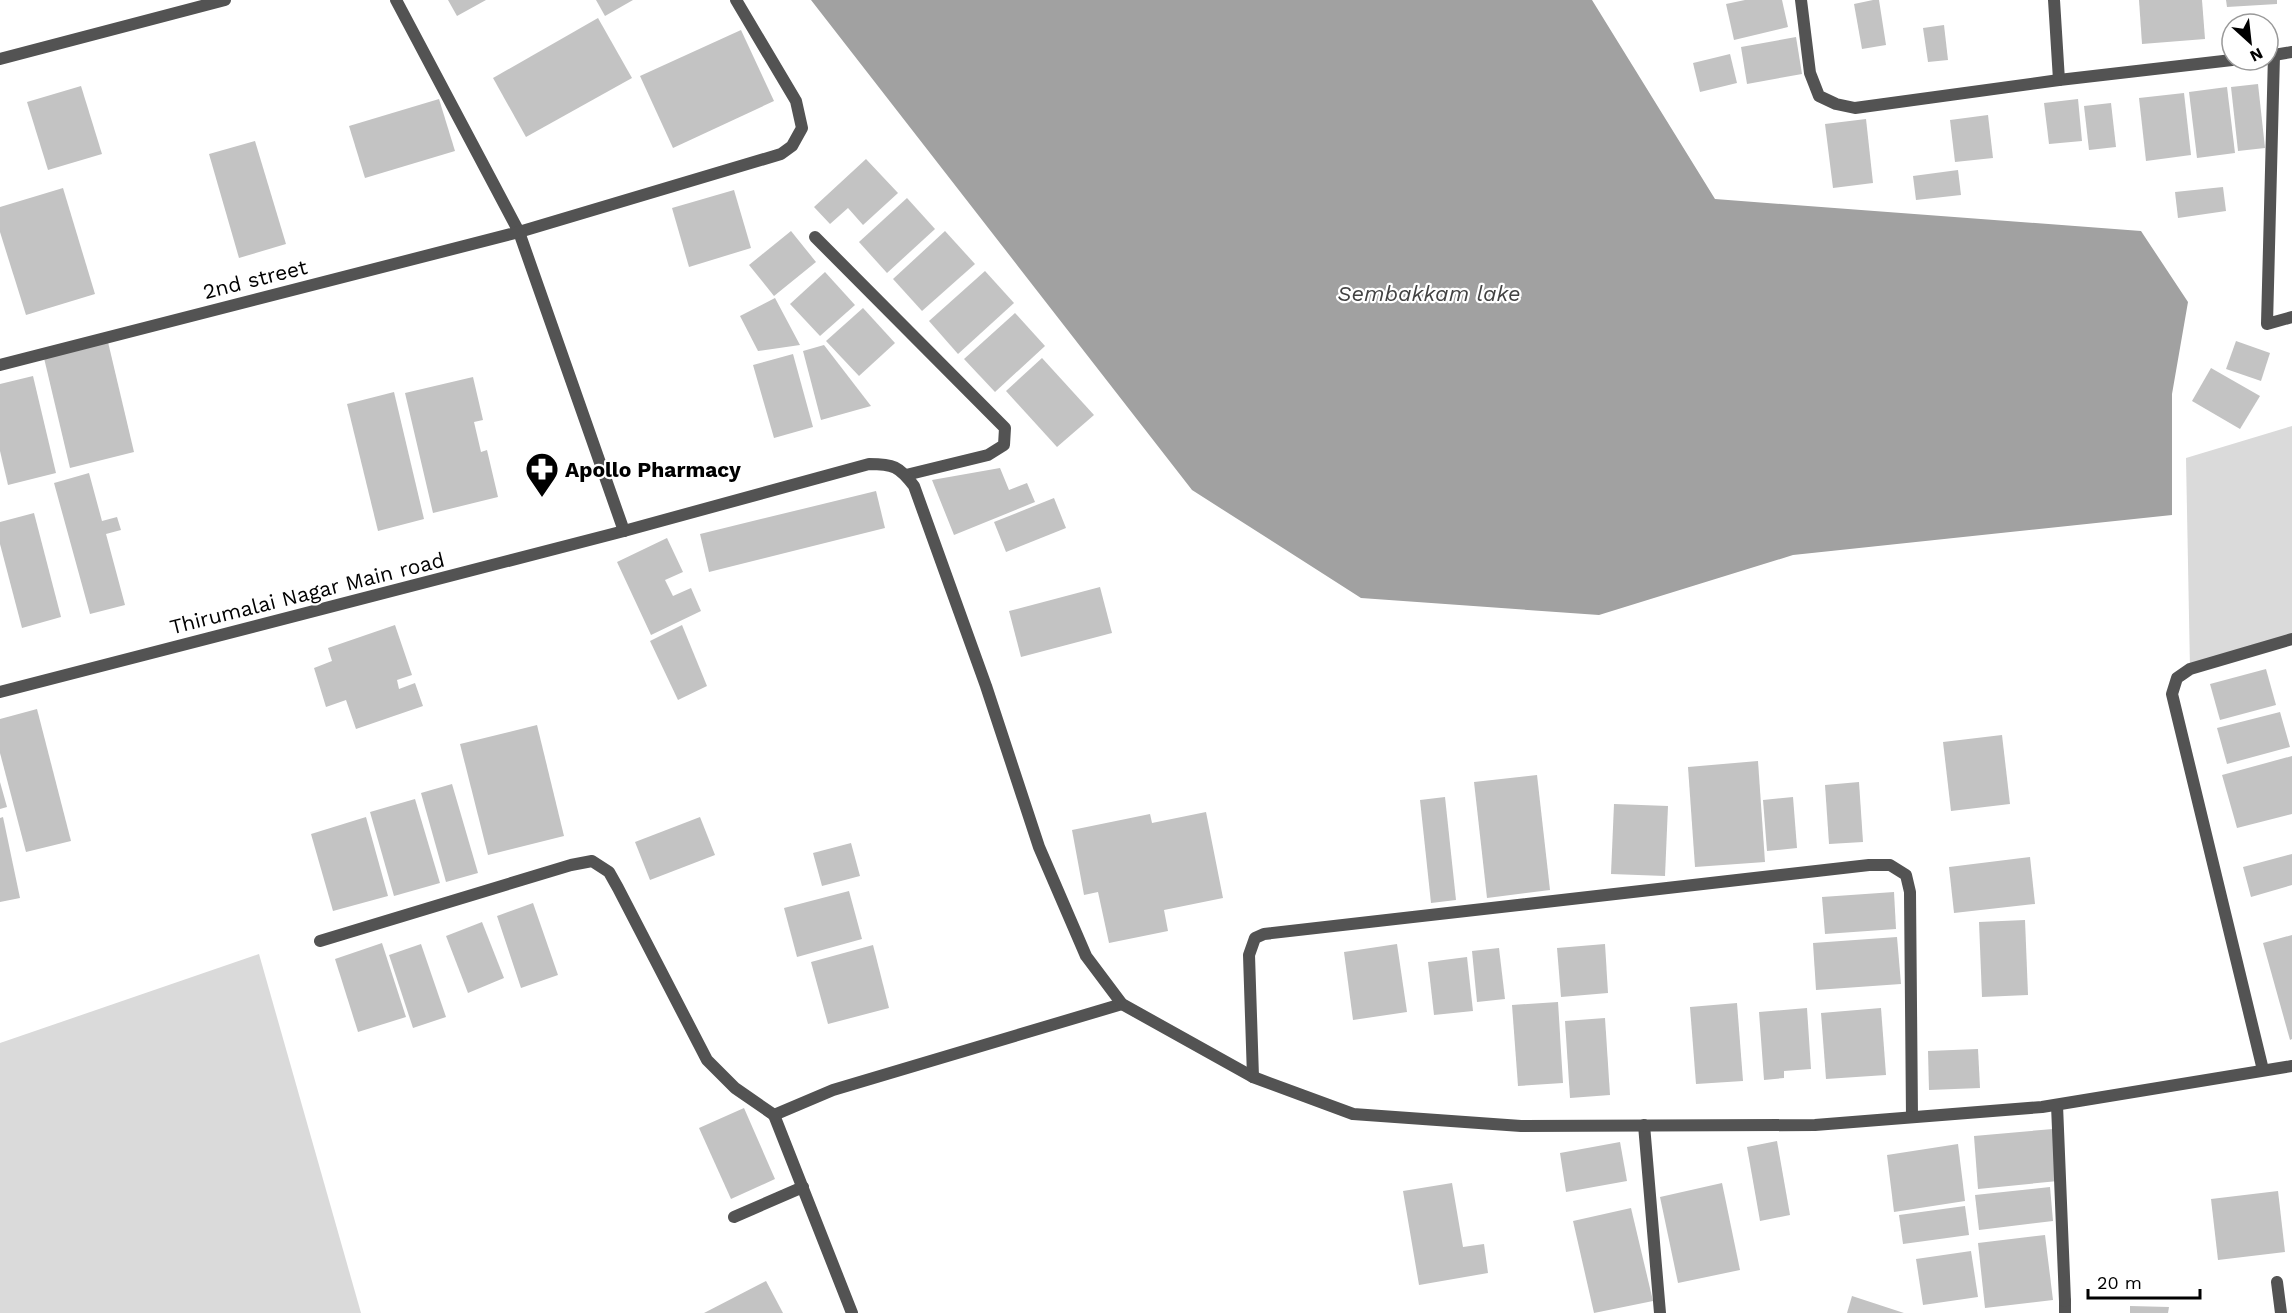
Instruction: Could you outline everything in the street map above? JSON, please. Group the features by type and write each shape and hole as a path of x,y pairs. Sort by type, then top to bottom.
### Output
{"street":[{"path":"0,59 225,0"},
{"path":"396,0 519,232 624,531"},
{"name":"2nd street","path":"0,365 519,232 782,154 792,146 802,128 796,101 736,0"},
{"path":"1801,0 1810,73 1819,96 1836,104 1855,108 2059,80 2220,61"},
{"path":"2054,0 2059,80"},
{"path":"2271,72 2267,324 2292,317"},
{"path":"815,237 1005,428 1004,445 988,455 906,475 914,486 986,686 1038,847 1086,956 1122,1004 1253,1077 1353,1114 1521,1126 1815,1125 1912,1118 2057,1105 2292,1066"},
{"name":"Thirumalai Nagar Main road","path":"0,692 624,531 869,464 892,464 906,475"},
{"path":"2263,1070 2172,694 2177,678 2190,669 2292,639"},
{"path":"320,941 571,865 592,861 609,872 707,1060 735,1088 774,1115 852,1313"},
{"path":"1253,1077 1250,955 1255,938 1264,934 1890,864 1906,875 1910,892 1912,1118"},
{"path":"774,1115 833,1090 1122,1004"},
{"path":"2057,1105 2065,1307"},
{"path":"1644,1125 1660,1313"},
{"path":"734,1217 802,1187"},
{"path":"2277,1282 2281,1313"}],"shaded area":[{"path":"2292,426 2292,639 2190,669 2186,458"},
{"path":"259,954 361,1313 0,1313 0,1043"}],"water":[{"name":"Sembakkam lake","path":"811,0 1592,0 1715,199 2141,231 2188,302 2172,394 2172,515 1793,555 1599,615 1361,598 1192,490"}],"building":[{"path":"448,0 486,0 457,16"},
{"path":"596,0 633,0 605,16"},
{"path":"1745,0 1782,0 1788,27 1734,40 1726,4"},
{"path":"1879,0 1886,45 1862,49 1854,4"},
{"path":"2139,0 2202,0 2205,39 2142,44"},
{"path":"2226,0 2277,0 2277,4 2227,7"},
{"path":"598,18 632,78 526,137 493,78"},
{"path":"1944,25 1948,60 1928,62 1923,28"},
{"path":"741,30 774,101 673,148 640,76"},
{"path":"1796,37 1802,74 1747,84 1741,47"},
{"path":"1730,54 1737,83 1700,92 1693,63"},
{"path":"2258,84 2265,148 2238,151 2231,87"},
{"path":"81,86 102,154 48,170 27,102"},
{"path":"2227,87 2235,153 2197,158 2189,92"},
{"path":"2184,93 2191,155 2146,161 2139,98"},
{"path":"439,99 455,151 365,178 349,126"},
{"path":"2078,99 2082,141 2049,144 2044,103"},
{"path":"2111,103 2116,147 2089,150 2084,106"},
{"path":"1988,115 1993,158 1955,162 1950,120"},
{"path":"1866,119 1873,183 1833,188 1825,124"},
{"path":"255,141 286,244 239,258 209,154"},
{"path":"866,159 898,193 863,225 848,208 830,224 814,207"},
{"path":"1958,170 1961,195 1916,200 1913,176"},
{"path":"2223,187 2226,211 2178,218 2175,192"},
{"path":"63,188 95,294 26,315 0,232 0,207"},
{"path":"734,190 751,248 689,267 672,208"},
{"path":"907,198 935,229 887,273 859,242"},
{"path":"791,231 816,262 774,296 749,265"},
{"path":"945,231 975,264 922,311 893,279"},
{"path":"985,271 1014,303 958,354 929,321"},
{"path":"825,272 855,305 820,336 790,304"},
{"path":"775,298 800,345 758,351 740,316"},
{"path":"863,308 895,343 859,376 826,341"},
{"path":"1015,313 1045,346 995,392 964,359"},
{"path":"2236,341 2270,353 2261,381 2226,369"},
{"path":"108,342 134,452 70,468 44,358"},
{"path":"824,345 871,406 821,420 803,351"},
{"path":"793,354 813,427 774,438 753,365"},
{"path":"1042,358 1094,415 1057,447 1006,391"},
{"path":"2211,368 2260,396 2240,429 2192,401"},
{"path":"33,376 56,473 8,485 0,451 0,384"},
{"path":"473,377 483,420 474,422 481,452 487,450 498,497 433,513 405,393"},
{"path":"394,392 424,519 378,531 347,404"},
{"path":"1000,468 1009,490 1027,483 1035,502 954,535 932,480"},
{"path":"89,473 102,521 117,517 121,530 106,534 125,605 90,614 54,483"},
{"path":"876,491 885,528 709,572 700,534"},
{"path":"1054,498 1066,528 1006,552 994,522"},
{"path":"34,513 61,617 22,628 0,544 0,522"},
{"path":"667,538 683,572 665,580 673,596 691,588 701,611 651,635 617,562"},
{"path":"1100,587 1112,633 1021,657 1009,611"},
{"path":"395,625 412,675 397,680 399,689 415,683 423,706 356,729 346,700 326,707 314,668 332,661 328,648"},
{"path":"682,625 707,686 678,700 650,641"},
{"path":"2266,669 2276,705 2220,720 2210,684"},
{"path":"37,709 71,841 26,852 0,753 0,719"},
{"path":"2280,712 2290,747 2227,764 2217,728"},
{"path":"537,725 564,836 488,855 460,744"},
{"path":"2002,735 2010,804 1951,811 1943,742"},
{"path":"2292,756 2292,814 2237,828 2222,775"},
{"path":"1758,761 1765,862 1695,867 1688,767"},
{"path":"1537,775 1550,890 1487,898 1474,782"},
{"path":"0,782 7,807 0,809"},
{"path":"1859,782 1863,842 1829,844 1825,785"},
{"path":"452,784 478,873 446,882 421,793"},
{"path":"1445,797 1456,900 1431,903 1420,800"},
{"path":"1793,797 1797,848 1767,851 1763,800"},
{"path":"415,799 440,883 394,896 370,812"},
{"path":"1614,804 1668,806 1665,876 1611,874"},
{"path":"1206,812 1223,898 1164,910 1168,931 1109,943 1098,892 1084,895 1072,830 1150,814 1152,823"},
{"path":"3,817 20,898 0,902 0,818"},
{"path":"366,817 388,896 333,911 311,834"},
{"path":"700,817 715,855 650,880 635,842"},
{"path":"851,843 860,876 822,886 813,853"},
{"path":"2292,854 2292,885 2251,897 2243,867"},
{"path":"2030,857 2035,904 1954,913 1949,867"},
{"path":"849,891 862,939 797,957 784,908"},
{"path":"1894,892 1896,929 1825,934 1822,897"},
{"path":"533,903 558,975 521,988 497,916"},
{"path":"2025,920 2028,995 1982,997 1979,922"},
{"path":"482,922 504,978 468,993 446,936"},
{"path":"2292,935 2292,1039 2290,1040 2263,943"},
{"path":"1897,937 1901,984 1816,990 1813,943"},
{"path":"382,943 406,1017 358,1032 335,959"},
{"path":"421,944 446,1017 413,1028 389,955"},
{"path":"1397,944 1407,1012 1353,1020 1344,952"},
{"path":"1605,944 1608,993 1561,997 1557,948"},
{"path":"873,945 889,1008 828,1024 811,962"},
{"path":"1499,948 1505,999 1477,1002 1472,951"},
{"path":"1467,957 1473,1011 1434,1015 1428,962"},
{"path":"1558,1002 1563,1083 1518,1086 1512,1005"},
{"path":"1737,1003 1743,1081 1696,1084 1690,1007"},
{"path":"1807,1008 1811,1069 1784,1071 1784,1078 1764,1080 1759,1012"},
{"path":"1881,1008 1886,1075 1826,1079 1821,1013"},
{"path":"1605,1018 1610,1095 1570,1098 1565,1021"},
{"path":"1978,1049 1980,1088 1929,1090 1928,1051"},
{"path":"744,1108 775,1179 731,1199 699,1128"},
{"path":"2053,1129 2058,1181 1978,1189 1974,1136"},
{"path":"1777,1141 1790,1215 1760,1221 1747,1147"},
{"path":"1620,1142 1627,1181 1566,1192 1560,1153"},
{"path":"1958,1144 1965,1201 1894,1212 1887,1155"},
{"path":"1452,1183 1463,1247 1484,1244 1488,1273 1419,1285 1403,1191"},
{"path":"1722,1183 1740,1270 1678,1283 1660,1197"},
{"path":"2050,1187 2053,1221 1979,1230 1975,1195"},
{"path":"2278,1191 2285,1252 2218,1260 2211,1199"},
{"path":"1965,1206 1969,1235 1903,1244 1899,1215"},
{"path":"1631,1208 1653,1301 1594,1313 1573,1221"},
{"path":"2045,1235 2053,1300 1985,1308 1978,1243"},
{"path":"1971,1251 1978,1297 1923,1305 1916,1259"},
{"path":"766,1281 783,1313 704,1313"},
{"path":"1852,1296 1904,1313 1847,1313"},
{"path":"2130,1306 2169,1307 2168,1313 2130,1313"}],"place":[{"name":"Apollo Pharmacy","path":"542,498"}]}
